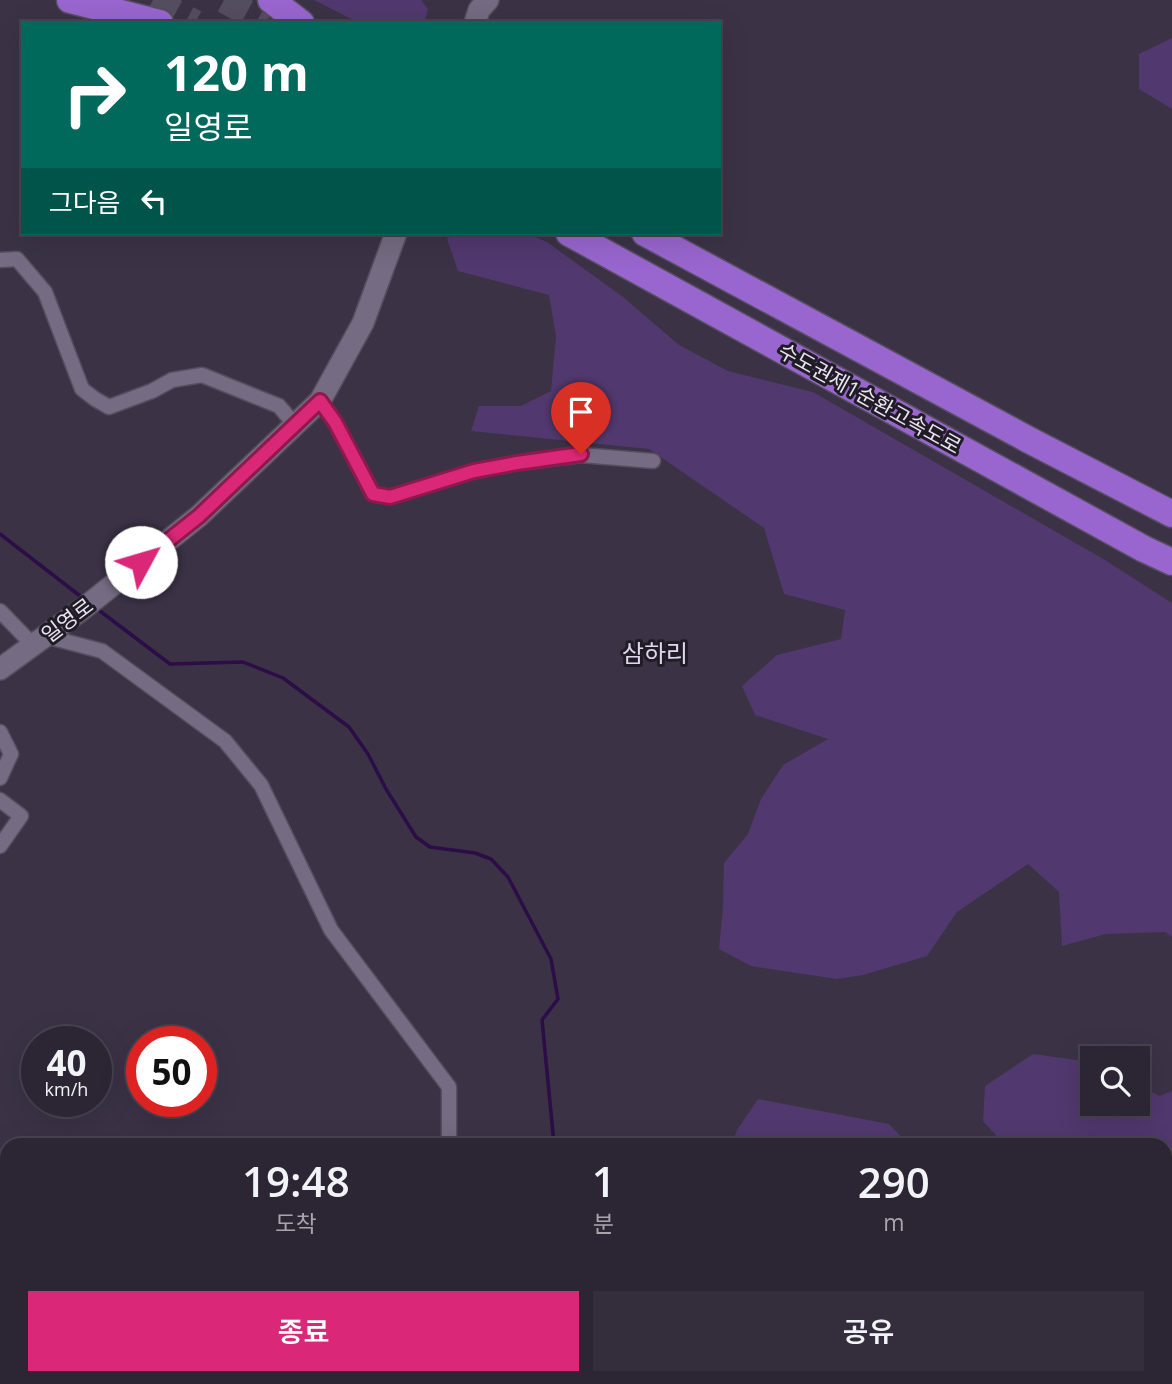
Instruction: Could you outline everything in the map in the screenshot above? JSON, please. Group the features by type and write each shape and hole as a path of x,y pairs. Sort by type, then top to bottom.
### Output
{"highway":[{"path":"70,0 152,21"},
{"path":"271,0 298,21"},
{"name":"수도권제1순환고속도로","path":"573,235 1143,549 1172,562"},
{"name":"수도권제1순환고속도로","path":"649,235 1172,514"}],"main road":[{"path":"476,21 488,0"},
{"name":"일영로","path":"0,669 199,516 320,401 363,323 395,235"}],"street":[{"path":"0,260 17,259 45,292 82,389 94,399 109,407 152,391 172,380 202,375 279,407 295,425"},
{"path":"320,401 335,422 373,494 390,497 474,471 581,454 653,461"},
{"path":"0,611 39,641 102,651 225,741 261,785 331,930 449,1087 449,1138"},
{"path":"0,732 11,754 0,778"},
{"path":"0,800 21,816 0,846"}],"shaded area":[{"path":"314,0 421,0 428,9 425,21 355,21"},
{"path":"1172,38 1172,109 1139,89 1139,54"},
{"path":"452,235 531,235 547,242 623,297 679,345 728,371 813,392 1105,560 1172,603 1172,937 1165,932 1106,934 1062,946 1059,892 1028,864 957,912 927,956 863,975 837,979 751,966 719,949 724,863 748,834 761,799 783,765 828,739 755,715 742,686 777,655 841,639 845,610 784,594 764,528 649,449 471,431 479,406 521,406 551,391 556,336 549,295 458,271 447,239"},
{"path":"1033,1054 1080,1060 1080,1116 1150,1116 1150,1091 1160,1096 1172,1091 1172,1138 999,1138 983,1121 985,1086"},
{"path":"758,1099 889,1124 902,1138 734,1138"}],"waterway":[{"path":"0,534 84,599"},
{"path":"96,608 170,664 243,662 283,678 349,727 368,754 416,837 430,847 475,853 491,859 508,877 551,959 558,999 542,1020 553,1138"}],"tunnel":[{"path":"153,0 191,21"},
{"path":"224,0 262,21"}],"district":[{"name":"삼하리","path":"655,652"}],"route":[{"path":"141,562 199,516 320,401 335,422 373,494 390,497 474,471 581,454"}]}
